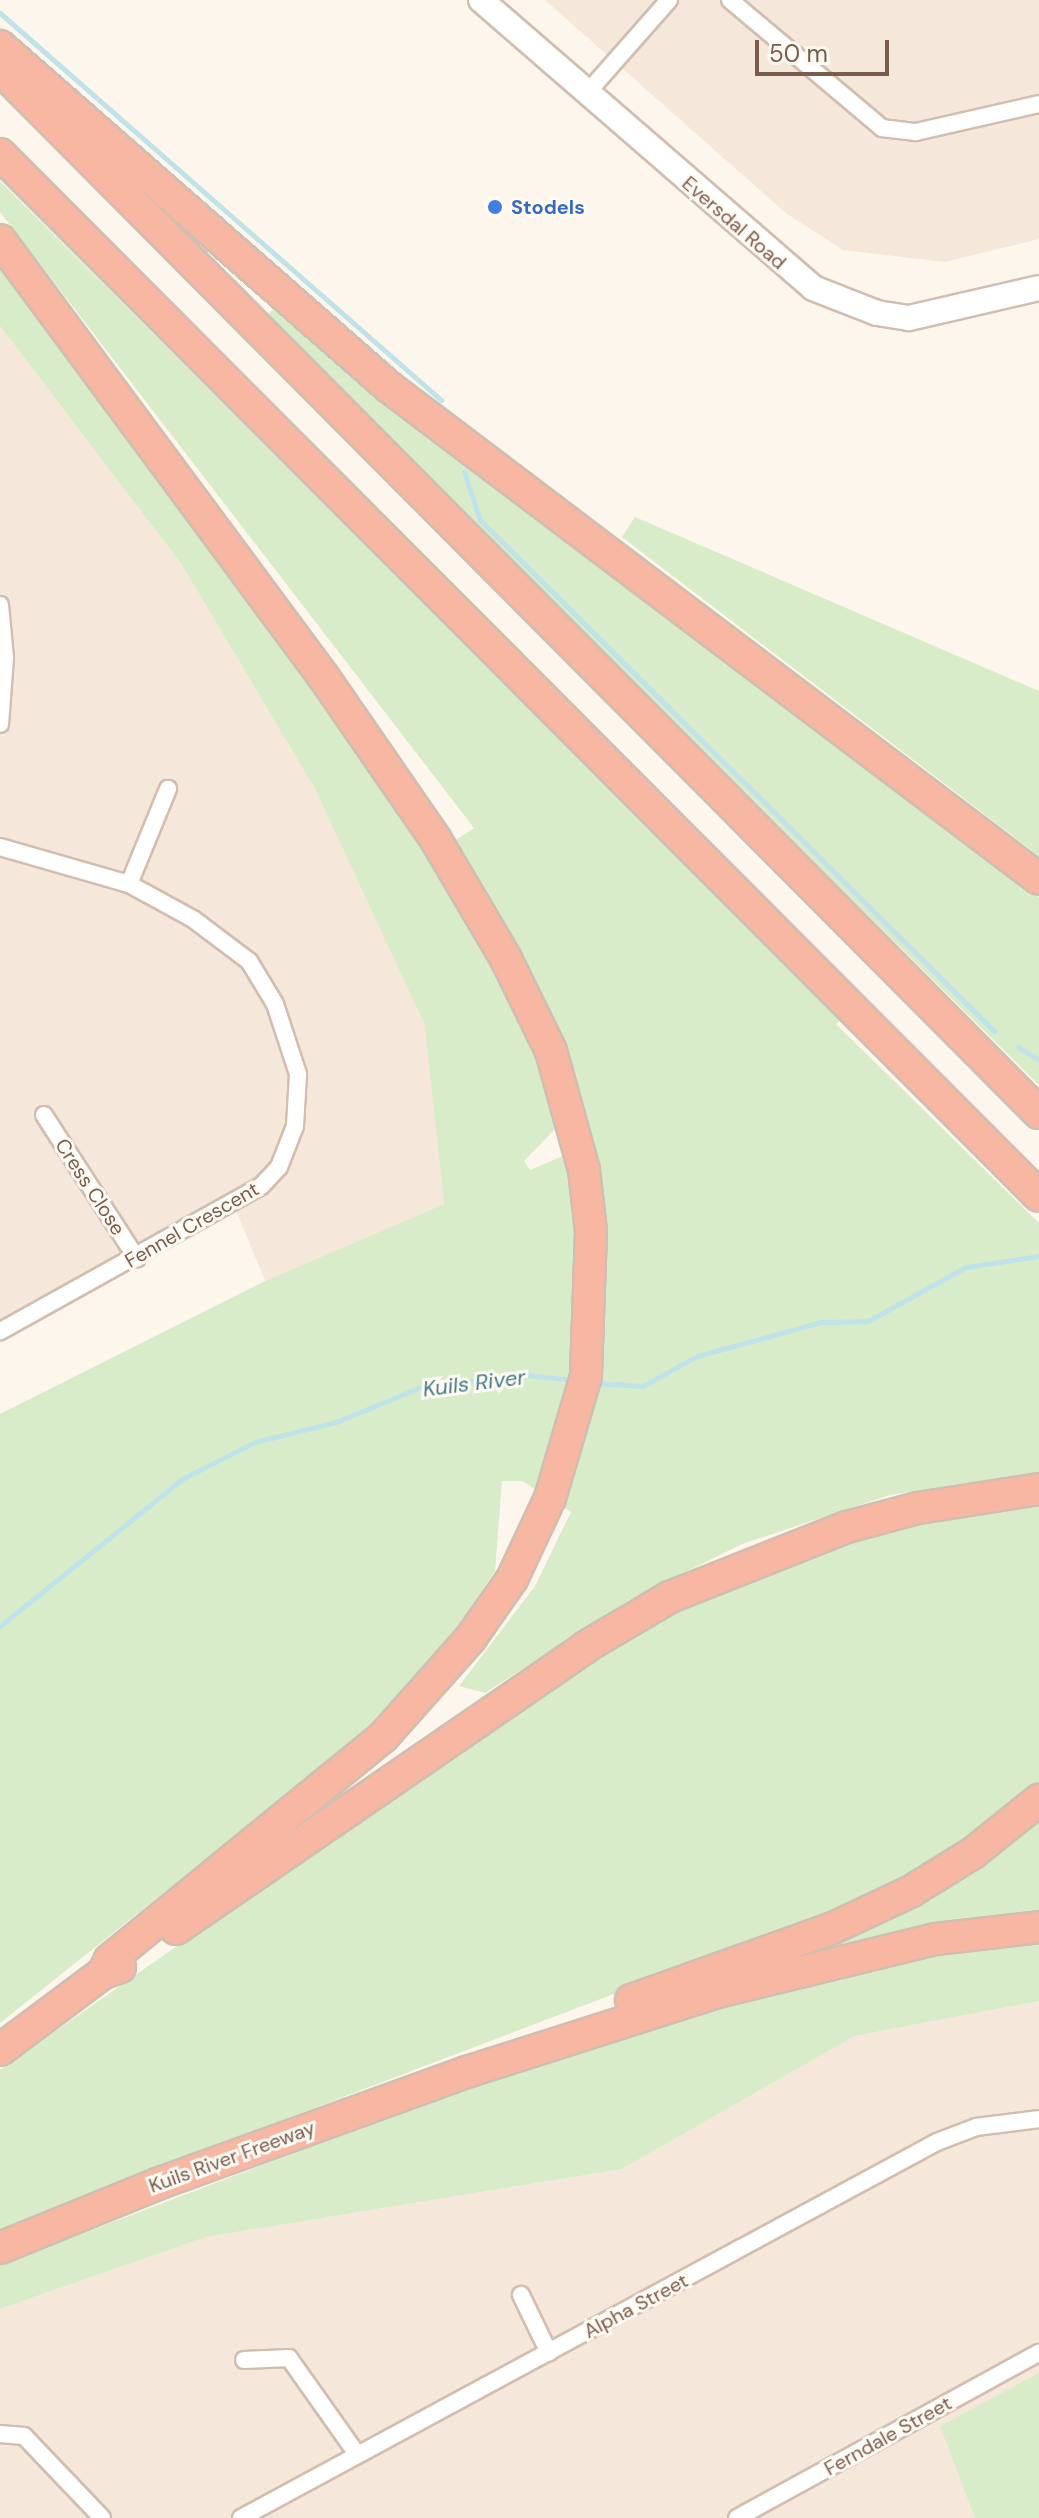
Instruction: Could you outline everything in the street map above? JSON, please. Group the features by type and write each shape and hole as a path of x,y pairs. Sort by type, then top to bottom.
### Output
{"highway":[{"path":"0,46 389,387 1039,879"},
{"path":"0,69 1039,1113"},
{"path":"0,154 1039,1196"},
{"path":"0,240 323,676 436,840 506,959 551,1051 587,1187 592,1263 586,1376 550,1498 512,1579 470,1639 383,1737 110,1960 103,1973"},
{"path":"0,2050 103,1973 131,1960 587,1646 670,1597 754,1559 918,1508 1039,1489"},
{"path":"467,2072 592,2014 833,1928 910,1892 973,1853 1039,1800"},
{"path":"467,2072 714,1993 835,1962 936,1939 1039,1927"},
{"name":"Kuils River Freeway","path":"0,2248 160,2183 467,2072"}],"main road":[{"name":"Eversdal Road","path":"481,0 795,275 839,301 909,318 1039,288"}],"street":[{"path":"587,93 669,0"},
{"path":"730,0 882,128 916,132 1039,104"},
{"path":"0,605 5,658 0,724"},
{"path":"129,884 168,789"},
{"name":"Fennel Crescent","path":"0,847 129,884 193,919 249,961 275,1004 298,1074 295,1126 279,1167 261,1186 137,1259 0,1331"},
{"name":"Cress Close","path":"44,1115 137,1259"},
{"name":"Alpha Street","path":"241,2518 937,2142 976,2127 1039,2119"},
{"path":"521,2295 549,2353"},
{"name":"Ferndale Street","path":"737,2518 1039,2353"},
{"path":"244,2360 289,2358 357,2454"},
{"path":"0,2434 24,2436 102,2518"},
{"path":"266,2504 278,2518"}],"shaded area":[{"path":"545,0 1039,0 1039,239 945,262 843,250 787,214"},
{"path":"0,326 182,565 315,789 426,1025 444,1204 265,1281 232,1201 0,1328"},
{"path":"1039,2001 1039,2518 0,2518 0,2309 206,2237 622,2169 855,2036"}],"green space":[{"path":"0,181 842,1019 836,1024 1039,1223 1039,1472 890,1495 742,1544 629,1600 485,1693 459,1686 535,1586 571,1512 522,1481 502,1481 495,1571 440,1653 368,1730 0,2023 0,1414 265,1281 444,1204 425,1025 315,789 182,565 0,326 0,259 396,801 485,947 537,1053 560,1124 524,1161 530,1170 587,1146 448,845 474,828 0,212"},
{"path":"274,308 391,406 1039,898 1039,1085 265,318"},
{"path":"635,517 1039,691 1039,856 622,537"},
{"path":"1039,1499 1039,1783 983,1830 923,1869 858,1901 144,2173 0,2240 0,2070 565,1674 690,1598 919,1516"},
{"path":"1039,1818 1039,1918 810,1959 807,1951"},
{"path":"1039,1939 1039,2001 855,2036 622,2169 206,2237 0,2309 0,2265 391,2116 721,2004 952,1948"},
{"path":"1039,2373 1039,2518 975,2518 940,2426"}],"waterway":[{"path":"0,13 441,400"},
{"path":"464,472 480,520 995,1032"},
{"path":"1018,1047 1039,1060"},
{"name":"Kuils River","path":"596,1383 643,1386 697,1356 821,1322 868,1321 966,1267 1039,1256"},
{"name":"Kuils River","path":"0,1626 182,1479 255,1442 336,1422 423,1386 526,1375 574,1380"}],"place":[{"name":"Stodels","path":"495,207"}]}
